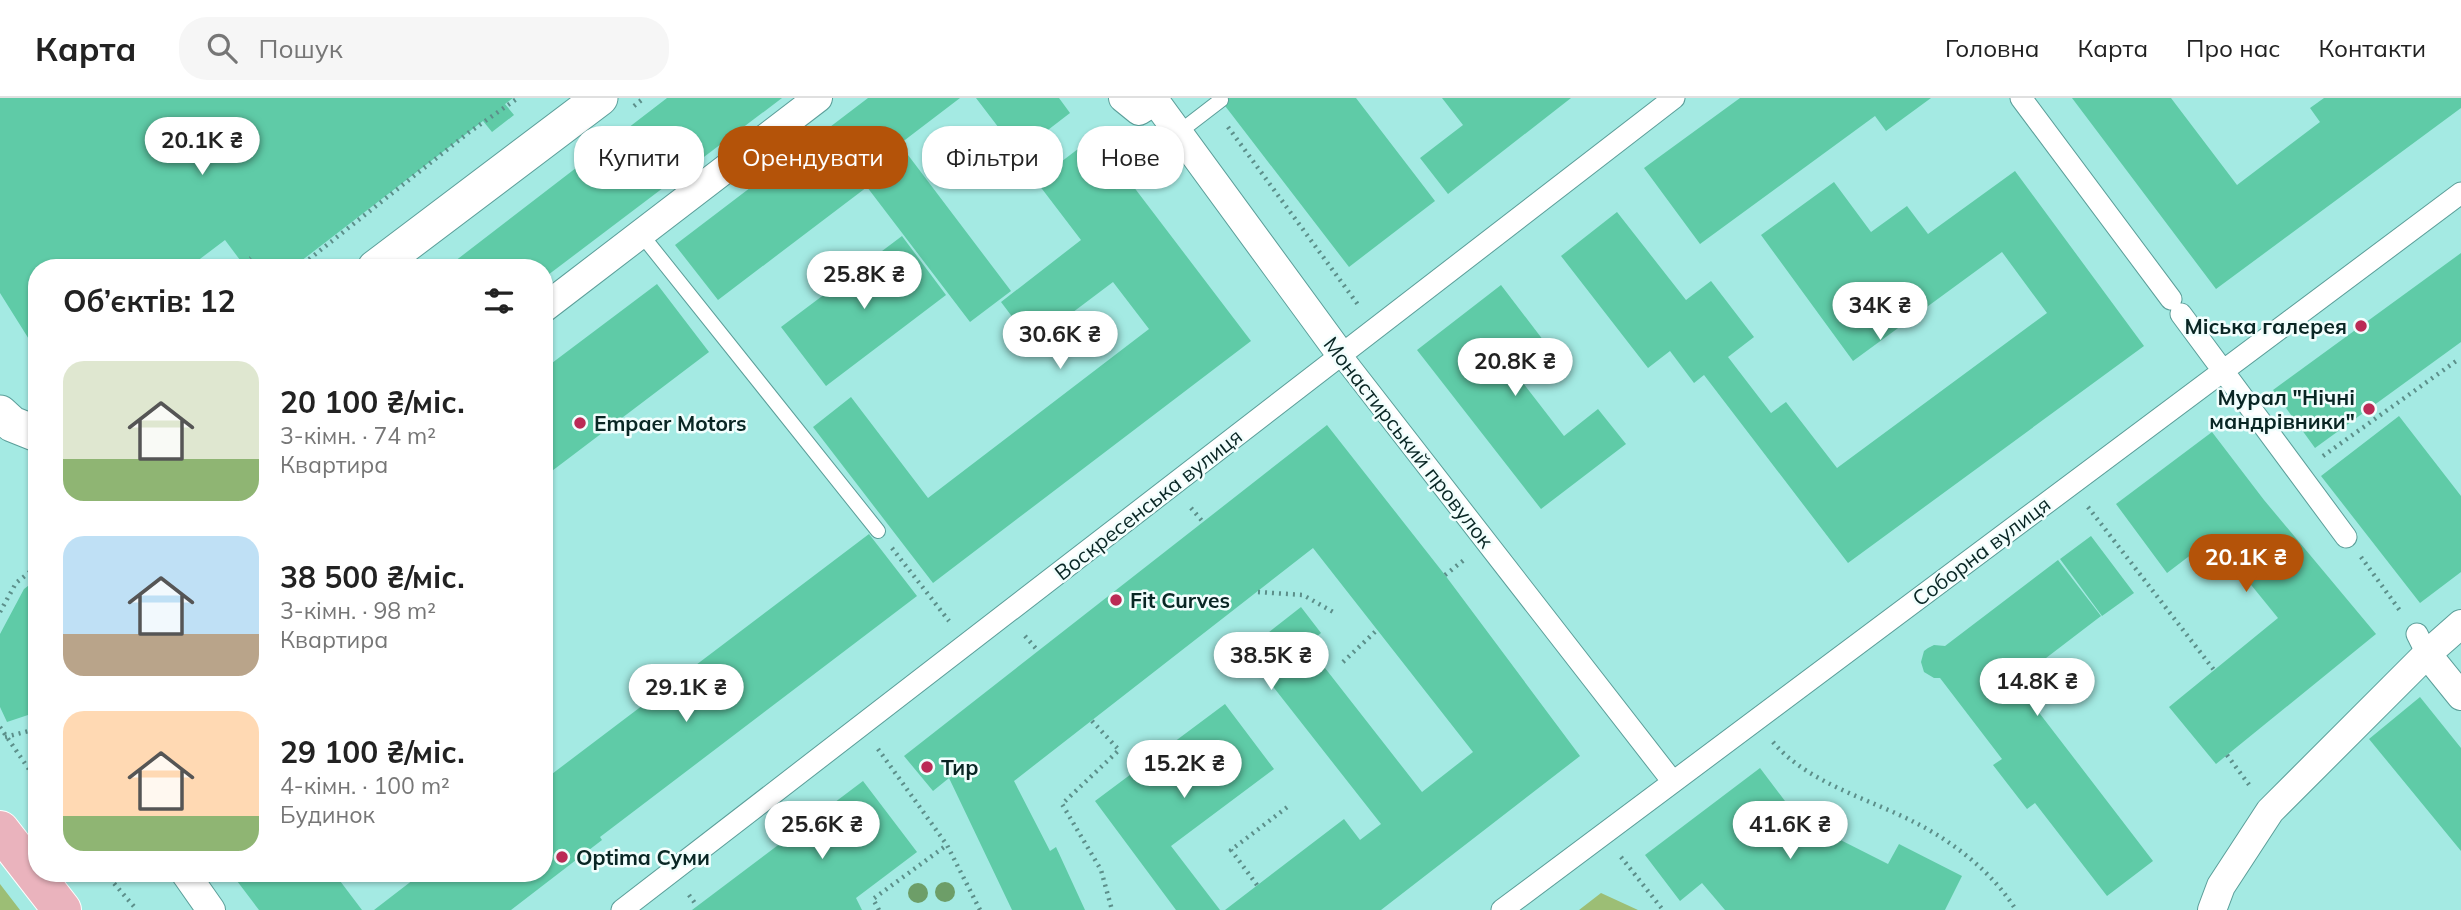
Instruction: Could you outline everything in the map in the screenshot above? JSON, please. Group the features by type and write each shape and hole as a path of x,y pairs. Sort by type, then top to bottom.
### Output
{"main road":[{"path":"0,830 28,866"},
{"path":"40,882 62,910"}],"street":[{"path":"387,259 600,98"},
{"path":"553,300 818,98"},
{"path":"1123,98 1139,111 1154,99"},
{"name":"Воскресенська вулиця","path":"622,910 1674,98"},
{"path":"2021,98 2346,537"},
{"name":"Монастирський провулок","path":"1154,99 1173,126"},
{"name":"Монастирський провулок","path":"1184,141 1341,355 1673,782"},
{"name":"Соборна вулиця","path":"1502,910 2461,193"},
{"path":"0,413 12,424 28,430"},
{"path":"2212,910 2221,886 2270,811 2422,644 2461,624"},
{"path":"2422,644 2461,696"},
{"path":"191,882 211,910"}],"lane":[{"path":"1184,128 1217,103"},
{"path":"640,234 878,531"}],"path":[{"path":"309,259 496,112 518,98"},
{"path":"1217,103 1376,328"},
{"path":"2299,473 2459,359"},
{"path":"2071,484 2214,670"},
{"path":"878,531 967,644"},
{"path":"2346,537 2422,644"},
{"path":"0,612 16,583 28,573"},
{"path":"1258,592 1303,595 1335,612"},
{"path":"1343,662 1377,630"},
{"path":"1092,721 1119,750 1062,804 1101,870 1112,910"},
{"path":"1755,721 1782,752 1827,783 1917,823 1948,842 1981,868 2006,893 2015,910"},
{"path":"861,726 947,845 980,910"},
{"path":"0,727 28,769"},
{"path":"5,737 28,731"},
{"path":"2227,755 2242,776"},
{"path":"1257,885 1231,850 1290,805"},
{"path":"1606,832 1627,868 1663,910"},
{"path":"879,910 873,899 947,845"},
{"path":"113,882 137,910"}],"green space":[{"path":"0,884 20,910 0,910"},
{"path":"1601,893 1638,910 1579,910"}],"building":[{"path":"0,98 513,98 505,104 514,115 492,132 483,121 304,259 239,259 225,240 200,259 28,259 28,338 0,293"},
{"path":"667,98 782,98 745,126 718,126 718,146 704,157 704,126 631,126"},
{"path":"868,98 960,98 908,138 908,126 831,126"},
{"path":"976,98 1059,98 1070,113 1053,126 997,126"},
{"path":"1219,98 1356,98 1435,201 1349,267"},
{"path":"1442,98 1571,98 1448,194 1420,158 1463,125"},
{"path":"1740,98 1931,98 1886,131 1875,116 1700,244 1644,168"},
{"path":"2072,98 2171,98 2237,185 2320,122 2310,108 2324,98 2461,98 2461,108 2216,289"},
{"path":"1077,150 1077,189 1135,189 1251,341 933,583 813,427 851,397 928,498 1149,329 1113,282 1032,343 1001,302 1081,240 1042,189 1063,189 1063,160"},
{"path":"908,155 922,173 922,189 934,189 1011,291 970,322 869,189 908,189"},
{"path":"574,170 574,189 662,189 553,271 553,259 458,259"},
{"path":"2015,171 2144,346 1848,563 1704,375 1694,383 1670,351 1648,368 1561,256 1617,212 1686,300 1711,281 1754,337 1728,357 1771,413 1786,402 1837,468 2047,313 2002,252 1853,361 1761,235 1834,182 1871,232 1907,206 1928,234"},
{"path":"749,189 864,189 718,300 675,245"},
{"path":"902,236 946,295 826,386 781,327"},
{"path":"2461,253 2461,342 2315,448 2273,390"},
{"name":"Empaer Motors","path":"657,284 709,352 553,470 553,362"},
{"path":"1501,285 1553,353 1520,379 1564,436 1598,409 1626,444 1541,509 1417,350"},
{"path":"2399,416 2461,496 2461,572 2420,603 2321,476"},
{"path":"1327,425 1445,575 1580,756 1381,910 1225,910 1344,819 1360,840 1381,824 1245,651 1301,607 1321,633 1307,645 1422,792 1473,752 1313,548 1014,781 1050,851 1056,847 1085,910 1012,910 949,778 933,791 904,756"},
{"path":"2212,432 2264,500 2376,634 2216,764 2169,707 2278,618 2213,538 2167,573 2116,504"},
{"path":"869,534 917,596 600,837 602,840 553,878 553,773"},
{"path":"2091,536 2134,593 2102,616 2060,559"},
{"path":"2058,560 2101,616 2024,675 2033,687 2024,693 2153,861 2107,896 2035,803 2027,809 1993,765 2002,759 1940,678 1934,678 1924,672 1921,662 1924,651 1928,648 1934,645 1945,646"},
{"path":"28,586 28,715 7,722 0,707 0,634"},
{"path":"2420,697 2461,748 2461,851 2369,739"},
{"path":"1225,704 1274,769 1171,846 1220,910 1176,910 1095,801"},
{"path":"1760,768 1794,813 1791,815 1888,864 1899,844 1962,876 1945,910 1725,910 1702,883 1680,901 1645,855"},
{"path":"863,781 917,852 856,898 862,910 692,910"},
{"path":"238,882 341,882 362,910 259,910"},
{"path":"410,882 547,882 511,910 374,910"}],"place":[{"name":"Міська галерея","path":"2361,326"},
{"name":"Мурал \"Нічні мандрівники\"","path":"2369,409"},
{"name":"Empaer Motors","path":"580,423"},
{"name":"Fit Curves","path":"1116,600"},
{"name":"Тир","path":"927,767"},
{"name":"Optima Суми","path":"562,857"}]}
